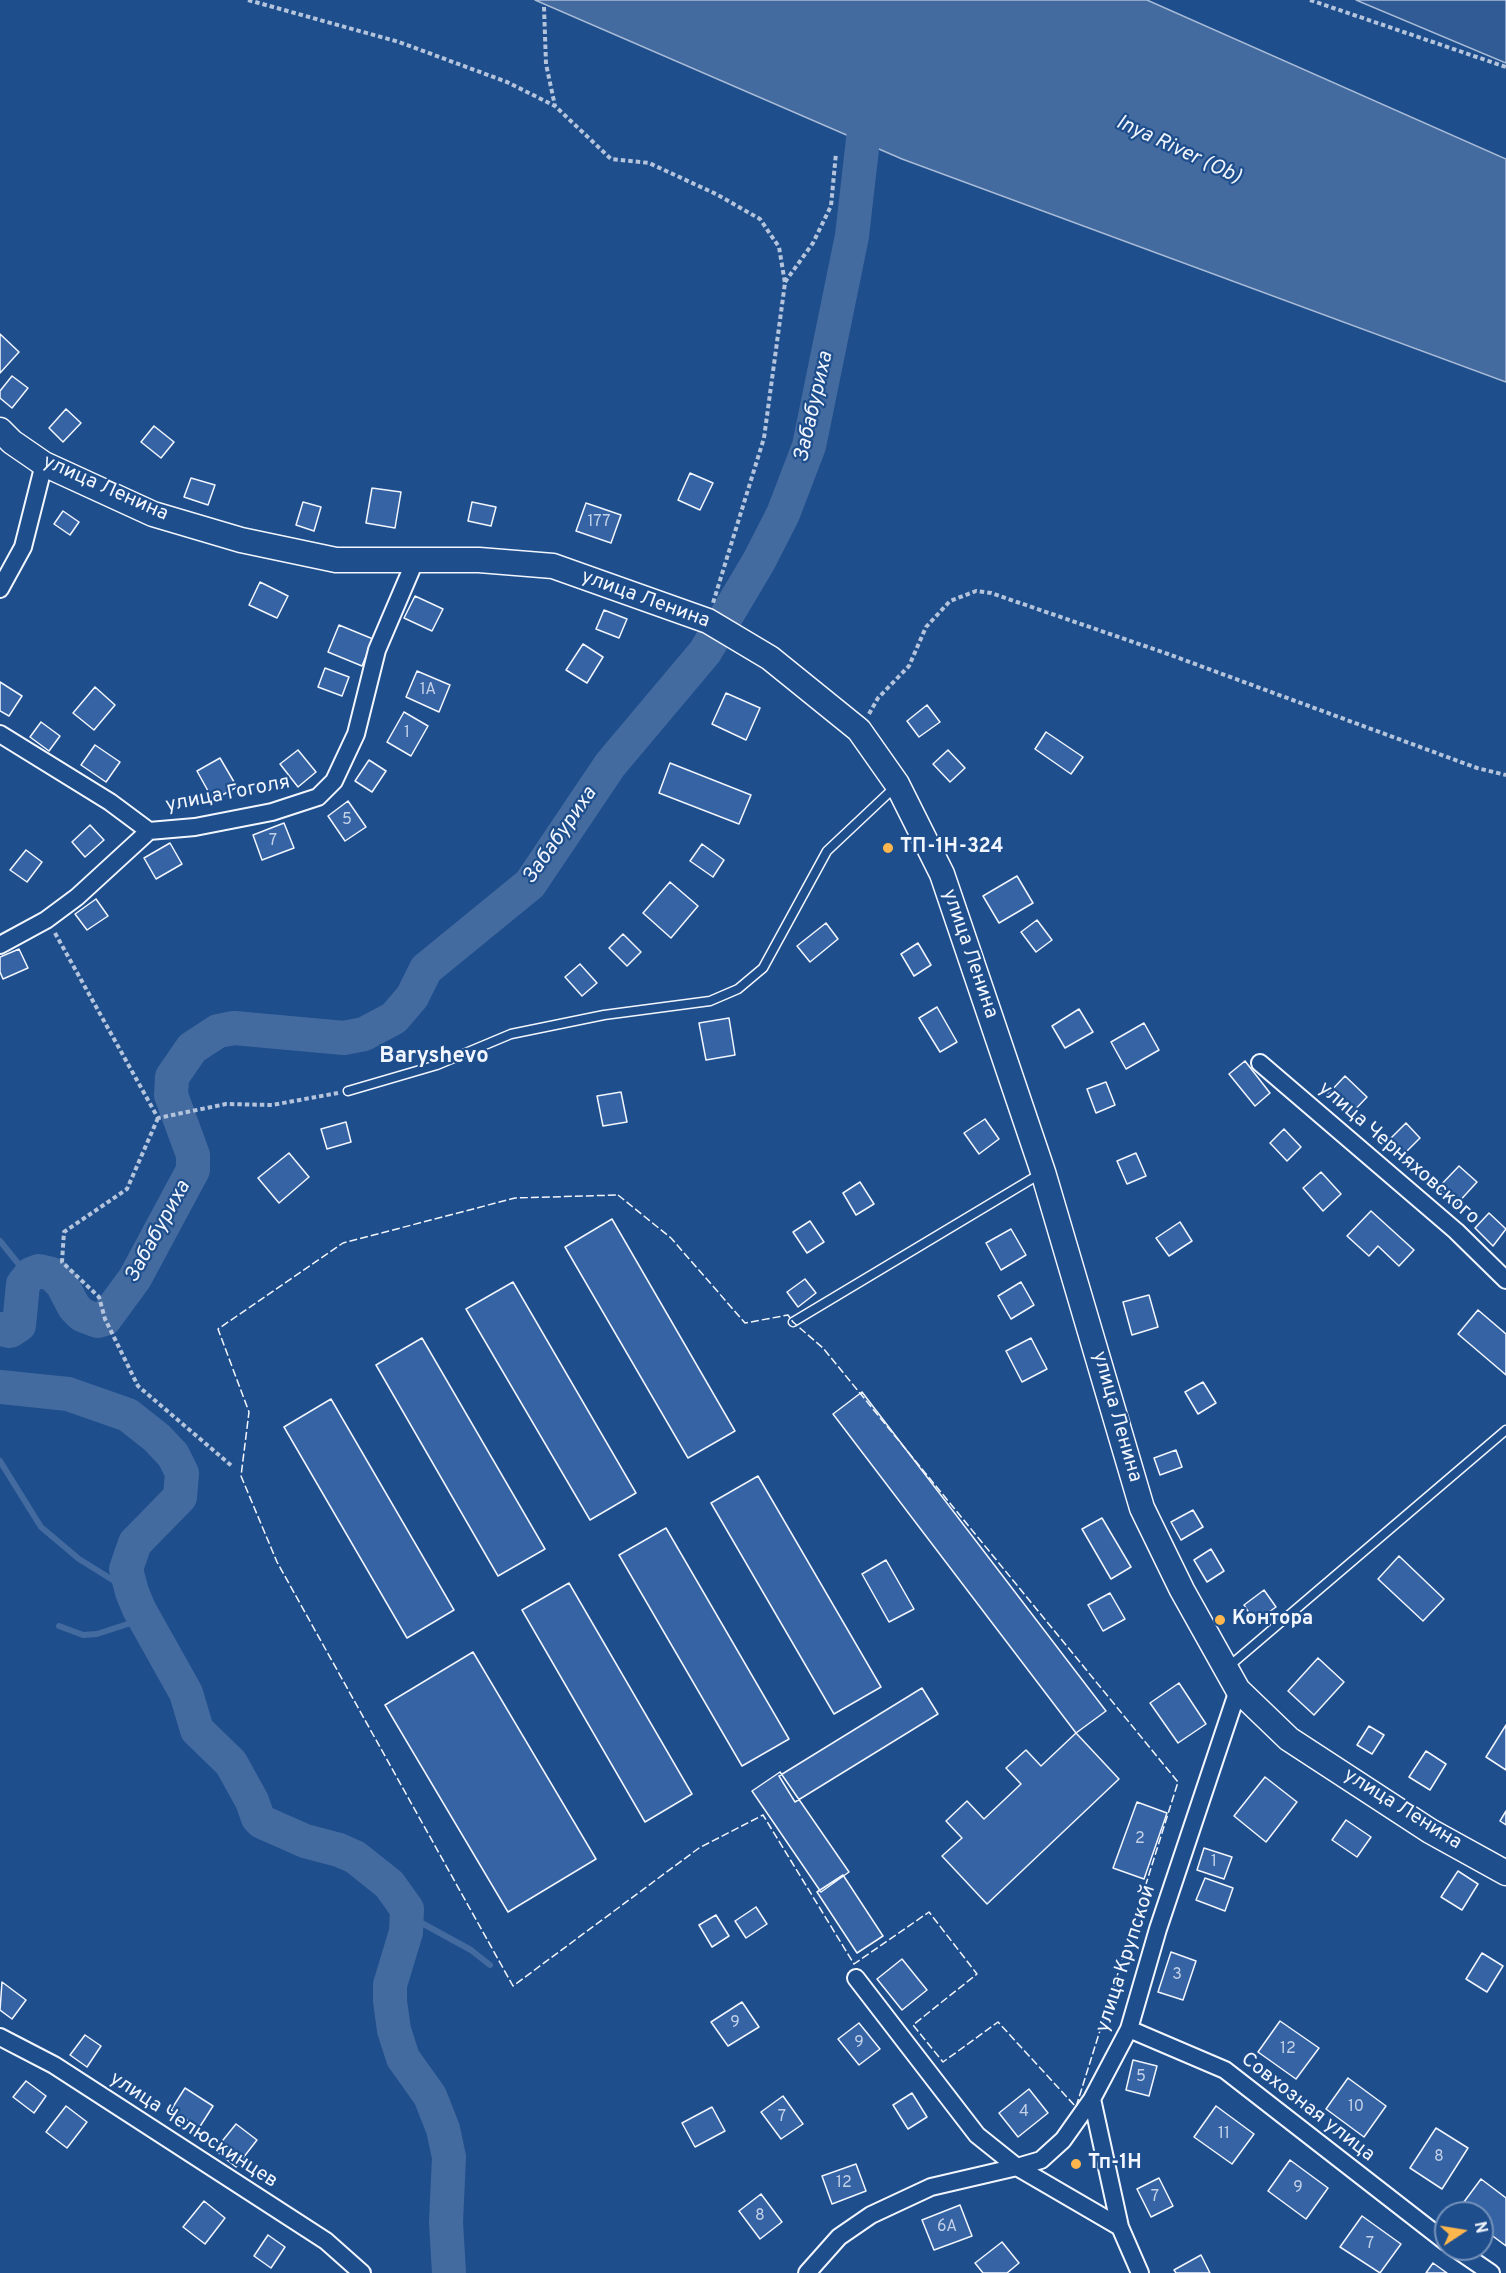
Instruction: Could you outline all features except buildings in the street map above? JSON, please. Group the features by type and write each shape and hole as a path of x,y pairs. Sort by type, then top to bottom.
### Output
{"main road":[{"name":"улица Ленина","path":"0,430 12,442 44,464 153,514 241,540 336,560 480,561 553,566 708,621 751,646 859,730 897,784 942,874 1043,1172 1142,1508 1182,1590 1238,1690 1289,1739 1430,1831 1506,1873"}],"street":[{"path":"0,589 23,547 44,464"},
{"name":"улица Гоголя","path":"0,945 46,920 77,897 149,831 195,827 272,812 318,797 334,781 356,734 377,650 415,561"},
{"path":"0,734 110,802 149,831"},
{"name":"улица Черняховского","path":"1260,1063 1456,1230 1506,1280"},
{"name":"улица Крупской","path":"816,2269 838,2237 871,2215 931,2187 1041,2160 1056,2147 1092,2099 1129,2029 1158,1929 1238,1690"},
{"path":"856,1978 977,2135 1017,2167 1120,2227"},
{"name":"Совхозная улица","path":"1129,2029 1225,2070 1434,2233"},
{"name":"улица Челюскинцев","path":"0,2037 54,2065 326,2241 360,2270"},
{"path":"1092,2099 1120,2227 1140,2273"},
{"path":"1474,2261 1491,2273"}],"lane":[{"path":"348,1091 437,1065 511,1034 604,1015 710,1001 738,989 763,968 827,851 897,784"},
{"path":"793,1322 1043,1172"},
{"path":"1226,1668 1506,1430"}],"path":[{"path":"248,0 399,42 507,82 555,106 611,159 649,164 716,194 760,219 779,247 785,283 764,438 708,621"},
{"path":"1310,0 1506,67"},
{"path":"544,7 546,64 555,106"},
{"path":"785,283 813,243 831,206 836,153"},
{"path":"859,730 878,698 909,666 926,627 950,601 976,591 991,593 1168,654 1478,768 1506,775"},
{"path":"46,920 158,1118"},
{"path":"158,1118 226,1104 272,1105 348,1091"},
{"path":"158,1118 127,1189 64,1232 62,1262 99,1297 105,1319 138,1386 233,1467"}],"shaded area":[{"path":"1356,0 1506,0 1506,63"}],"water":[{"name":"Inya River (Ob)","path":"535,0 1147,0 1506,159 1506,382 902,159"}],"waterway":[{"name":"Забабуриха","path":"0,1329 10,1331 19,1325 23,1284 31,1274 39,1271 52,1274 62,1284 74,1307 82,1315 98,1321 105,1319 135,1278 193,1170 193,1155 171,1095 172,1077 192,1048 218,1031 234,1028 344,1038 364,1034 394,1018 412,997 426,969 530,884 610,765 705,652 759,561 783,514 809,446 852,236 868,96"},
{"path":"0,1241 29,1277"},
{"name":"Забабуриха","path":"0,1387 68,1394 128,1415 157,1438 173,1455 182,1473 180,1497 135,1543 126,1569 139,1609 186,1693 197,1730 231,1763 262,1822 305,1841 355,1857 389,1884 407,1909 406,1932 390,1985 390,2001 394,2030 403,2058 430,2096 443,2129 449,2157 446,2222 449,2273"},
{"path":"0,1461 41,1527 79,1559 132,1592"},
{"path":"59,1626 83,1635 97,1634 146,1618"},
{"path":"407,1915 471,1950 490,1965"}],"fence":[{"path":"618,1195 671,1238 745,1323 788,1315 823,1348 1178,1782 1076,2107 998,2022 943,2062 913,2025 977,1974 929,1912 854,1964 763,1815 699,1848 513,1986 277,1562 241,1476 249,1412 218,1329 343,1243 515,1198 618,1195"}],"place":[{"name":"ТП-1Н-324","path":"888,848"},
{"name":"Контора","path":"1220,1620"},
{"name":"Тп-1Н","path":"1076,2164"}],"district":[{"name":"Baryshevo","path":"434,1058"}]}
